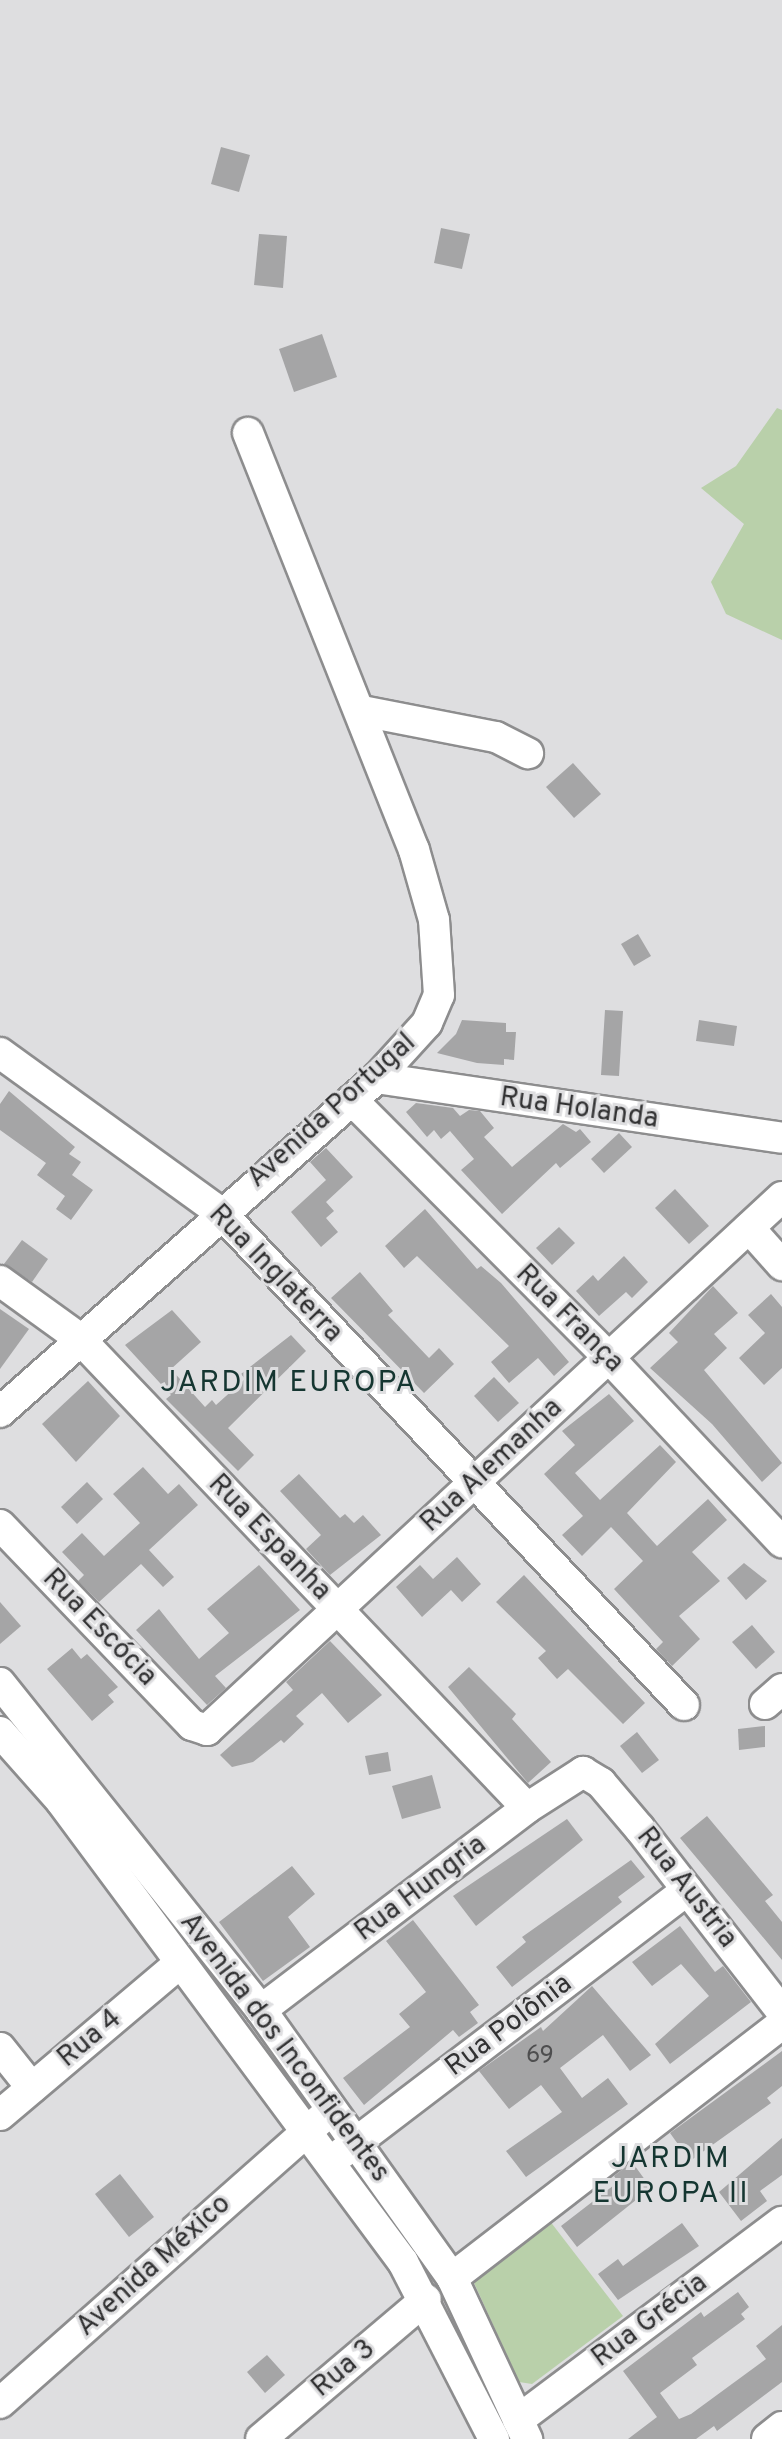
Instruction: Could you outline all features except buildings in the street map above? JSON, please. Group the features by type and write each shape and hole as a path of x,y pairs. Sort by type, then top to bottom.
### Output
{"street":[{"path":"248,433 362,711 496,737 528,753"},
{"name":"Avenida Portugal","path":"0,1412 220,1212 377,1078 427,1023 439,995 434,920 414,850 362,711"},
{"name":"Rua Inglaterra","path":"0,1053 220,1212 684,1705"},
{"name":"Rua Holanda","path":"377,1078 782,1138"},
{"name":"Rua França","path":"352,1100 609,1358 782,1542"},
{"name":"Rua Alemanha","path":"200,1729 214,1727 782,1197"},
{"path":"749,1228 782,1265"},
{"name":"Rua Espanha","path":"0,1281 79,1338 527,1808"},
{"name":"Rua Escócia","path":"0,1525 200,1729"},
{"name":"Avenida dos Inconfidentes","path":"0,1683 261,2010 452,2278 523,2430"},
{"name":"Avenida dos Inconfidentes","path":"0,1732 61,1801 331,2161 426,2299 494,2439"},
{"name":"Rua Hungria","path":"261,2010 527,1808 583,1772"},
{"name":"Rua Austria","path":"583,1772 601,1783 782,2012"},
{"name":"Rua Polônia","path":"331,2161 687,1890"},
{"name":"Rua 4","path":"0,2115 180,1963"},
{"path":"452,2278 782,2024"},
{"path":"0,2048 32,2088"},
{"name":"Avenida México","path":"0,2403 333,2109"},
{"name":"Rua Grécia","path":"523,2430 782,2222"},
{"name":"Rua 3","path":"261,2439 426,2299"},
{"path":"767,2439 782,2427"}],"green space":[{"path":"777,408 782,410 782,640 726,614 711,582 744,524 701,488 736,466"},
{"path":"546,2216 623,2316 532,2384 519,2382 470,2274"}],"district":[{"name":"JARDIM EUROPA","path":"289,1384"},
{"name":"JARDIM EUROPA II","path":"671,2177"}]}
